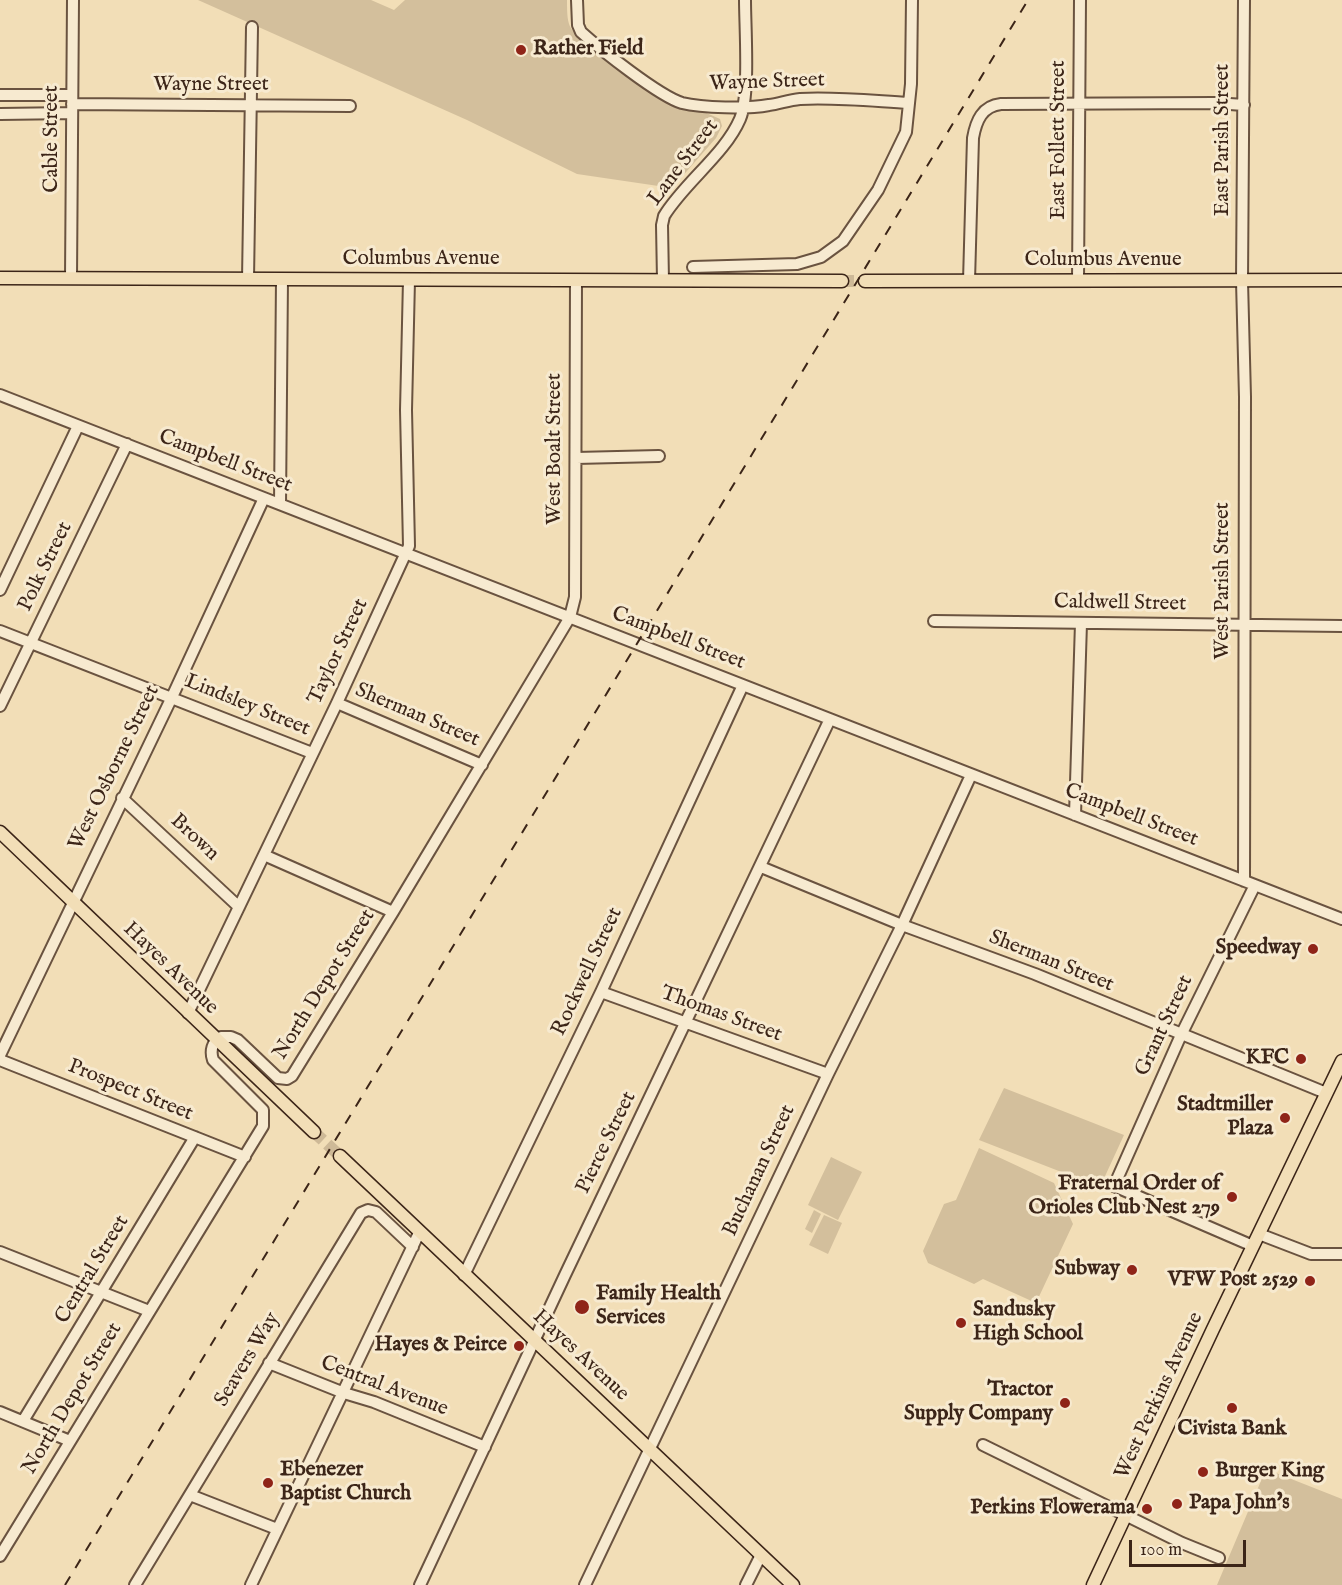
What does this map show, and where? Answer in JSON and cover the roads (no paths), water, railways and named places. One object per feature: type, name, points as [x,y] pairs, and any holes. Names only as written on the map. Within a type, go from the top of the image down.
[{"type":"main road","name":"Columbus Avenue","points":[[0,278],[842,281]]},
{"type":"main road","name":"Columbus Avenue","points":[[865,281],[1342,280]]},
{"type":"main road","name":"Hayes Avenue","points":[[0,832],[314,1132]]},
{"type":"main road","name":"West Perkins Avenue","points":[[1093,1585],[1342,1061]]},
{"type":"main road","name":"Hayes Avenue","points":[[340,1156],[793,1585]]},
{"type":"street","name":"Cable Street","points":[[71,278],[73,0]]},
{"type":"street","name":"Wayne Street","points":[[578,0],[579,29],[649,84],[675,100],[695,105],[744,106],[769,105],[786,100],[815,99],[909,103]]},
{"type":"street","name":"Lane Street","points":[[663,280],[664,216],[733,131],[744,106],[745,0]]},
{"type":"street","points":[[693,267],[790,265],[812,260],[832,251],[843,241],[861,217],[887,172],[904,136],[909,103],[912,0]]},
{"type":"street","name":"East Follett Street","points":[[1078,281],[1080,0]]},
{"type":"street","name":"East Parish Street","points":[[1242,281],[1244,0]]},
{"type":"street","points":[[248,279],[252,27]]},
{"type":"street","name":"Wayne Street","points":[[0,95],[72,104],[350,106]]},
{"type":"street","points":[[969,280],[972,147],[974,133],[983,112],[995,105],[1215,103],[1244,105]]},
{"type":"street","name":"Wayne Street","points":[[0,114],[72,104]]},
{"type":"street","points":[[280,504],[282,279]]},
{"type":"street","name":"Taylor Street","points":[[188,1013],[337,703],[409,546],[406,410],[409,280]]},
{"type":"street","name":"West Boalt Street","points":[[570,617],[575,597],[576,280]]},
{"type":"street","name":"West Parish Street","points":[[1242,281],[1245,397],[1244,881]]},
{"type":"street","name":"Campbell Street","points":[[0,395],[1342,919]]},
{"type":"street","points":[[0,590],[78,426]]},
{"type":"street","name":"Polk Street","points":[[0,706],[127,444]]},
{"type":"street","points":[[576,458],[659,456]]},
{"type":"street","name":"West Osborne Street","points":[[0,1055],[172,698],[264,498]]},
{"type":"street","name":"North Depot Street","points":[[0,1556],[263,1126],[264,1113],[261,1108],[213,1060],[212,1049],[216,1040],[224,1036],[234,1038],[276,1076],[281,1079],[290,1078],[393,912],[570,617]]},
{"type":"street","name":"Caldwell Street","points":[[934,621],[1342,626]]},
{"type":"street","points":[[1075,815],[1081,623]]},
{"type":"street","name":"Lindsley Street","points":[[0,630],[312,753]]},
{"type":"street","name":"Rockwell Street","points":[[464,1275],[601,992],[743,685]]},
{"type":"street","name":"Sherman Street","points":[[337,703],[482,765]]},
{"type":"street","name":"Pierce Street","points":[[420,1585],[830,719]]},
{"type":"street","name":"Buchanan Street","points":[[585,1585],[828,1074],[902,925],[970,774]]},
{"type":"street","name":"Brown","points":[[123,798],[239,907]]},
{"type":"street","points":[[264,855],[393,912]]},
{"type":"street","name":"Sherman Street","points":[[761,867],[902,925],[1035,974],[1326,1093]]},
{"type":"street","name":"Grant Street","points":[[1253,1246],[1114,1186],[1181,1035],[1255,885]]},
{"type":"street","name":"Thomas Street","points":[[601,992],[828,1074]]},
{"type":"street","name":"Prospect Street","points":[[0,1060],[245,1157]]},
{"type":"street","name":"Central Street","points":[[23,1421],[103,1293],[195,1137]]},
{"type":"street","name":"Seavers Way","points":[[135,1585],[361,1213],[368,1210],[376,1212],[412,1247]]},
{"type":"street","points":[[251,1585],[419,1233]]},
{"type":"street","points":[[1259,1234],[1311,1254],[1342,1254]]},
{"type":"street","points":[[0,1252],[149,1311]]},
{"type":"street","name":"Central Avenue","points":[[269,1363],[485,1447]]},
{"type":"street","points":[[0,1412],[70,1441]]},
{"type":"street","points":[[983,1445],[1182,1543],[1220,1558]]},
{"type":"street","points":[[190,1495],[278,1529]]},
{"type":"street","points":[[746,1585],[761,1555]]},
{"type":"tunnel","points":[[842,281],[865,281]]},
{"type":"tunnel","points":[[314,1132],[340,1156]]},
{"type":"railway","points":[[65,1585],[1028,0]]},
{"type":"place","name":"Rather Field","points":[[521,50]]},
{"type":"place","name":"Speedway","points":[[1313,949]]},
{"type":"place","name":"KFC","points":[[1301,1059]]},
{"type":"place","name":"Stadtmiller Plaza","points":[[1285,1118]]},
{"type":"place","name":"Fraternal Order of Orioles Club Nest 279","points":[[1232,1197]]},
{"type":"place","name":"Subway","points":[[1132,1270]]},
{"type":"place","name":"VFW Post 2529","points":[[1310,1281]]},
{"type":"place","name":"Family Health Services","points":[[582,1307]]},
{"type":"place","name":"Sandusky High School","points":[[961,1323]]},
{"type":"place","name":"Hayes & Peirce","points":[[519,1346]]},
{"type":"place","name":"Tractor Supply Company","points":[[1065,1403]]},
{"type":"place","name":"Civista Bank","points":[[1232,1408]]},
{"type":"place","name":"Burger King","points":[[1203,1472]]},
{"type":"place","name":"Ebenezer Baptist Church","points":[[268,1483]]},
{"type":"place","name":"Papa John's","points":[[1177,1504]]},
{"type":"place","name":"Perkins Flowerama","points":[[1147,1509]]}]
